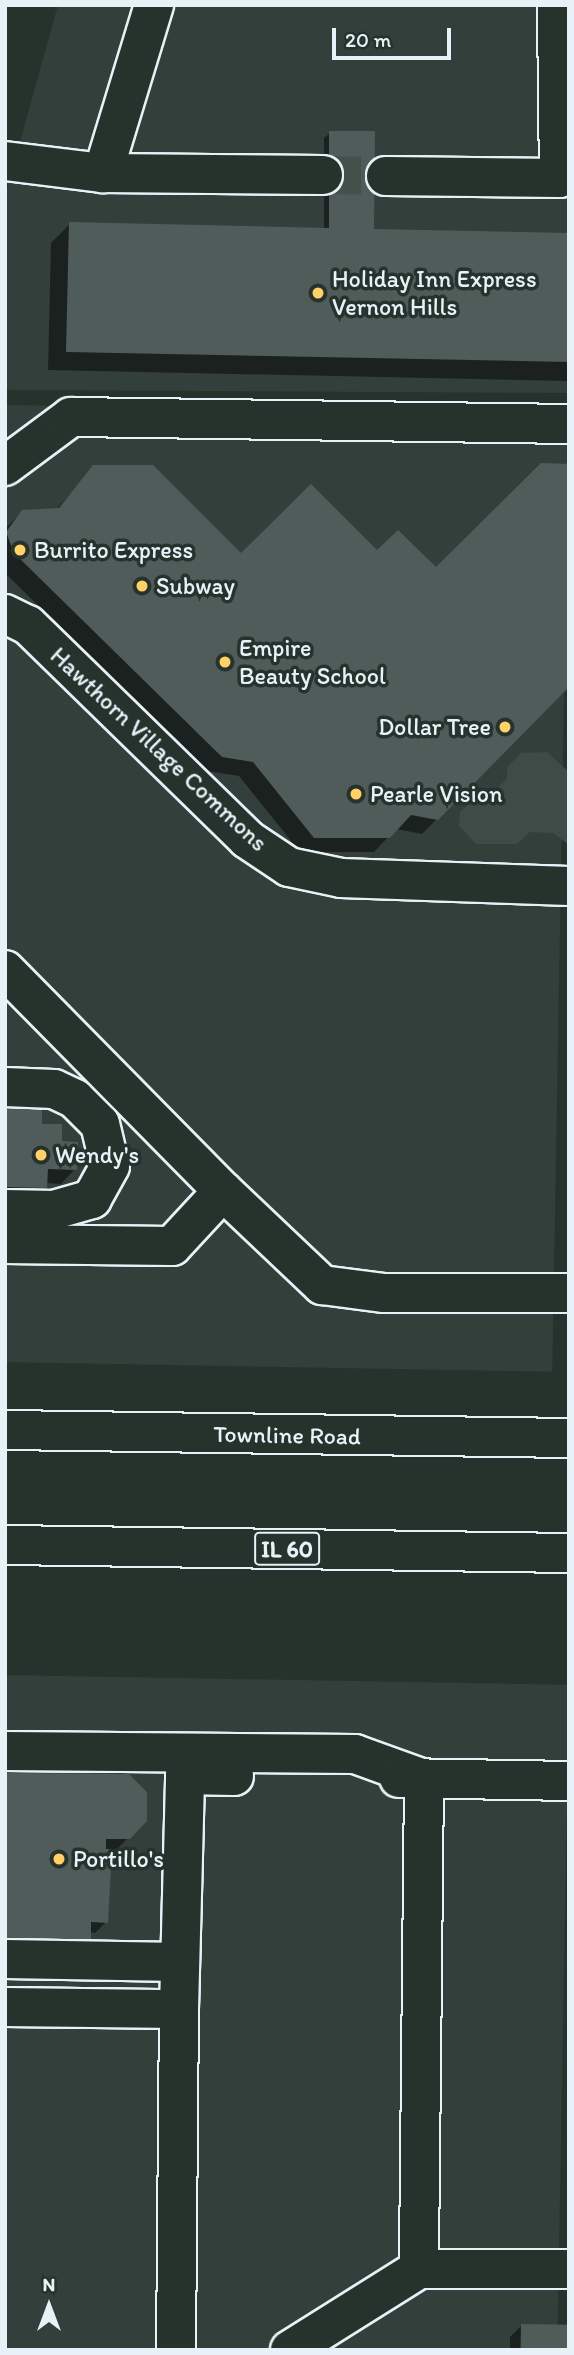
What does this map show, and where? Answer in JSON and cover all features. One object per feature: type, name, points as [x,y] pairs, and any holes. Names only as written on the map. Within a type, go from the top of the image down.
[{"type":"main road","points":[[103,173],[154,5]]},
{"type":"main road","points":[[386,176],[559,178],[557,5]]},
{"type":"main road","points":[[5,161],[103,173],[323,175]]},
{"type":"main road","points":[[5,466],[71,417],[569,424]]},
{"type":"main road","name":"Hawthorn Village Commons","points":[[13,627],[247,839],[289,867],[341,878],[569,886]]},
{"type":"main road","points":[[5,970],[223,1191],[322,1285],[384,1293],[569,1293]]},
{"type":"main road","points":[[5,1087],[54,1089],[75,1098],[100,1124],[110,1166],[92,1199],[54,1210],[5,1209]]},
{"type":"main road","points":[[5,1244],[172,1246],[223,1191]]},
{"type":"main road","name":"Townline Road","points":[[6,1429],[569,1438]]},
{"type":"main road","name":"IL 60","points":[[5,1545],[569,1553]]},
{"type":"main road","points":[[5,1735],[147,1731],[185,1751]]},
{"type":"main road","points":[[5,1751],[355,1754],[424,1779]]},
{"type":"main road","points":[[176,2350],[179,2008],[185,1775],[569,1781]]},
{"type":"main road","points":[[419,2269],[424,1779]]},
{"type":"main road","points":[[5,1959],[180,1962]]},
{"type":"main road","points":[[5,2007],[179,2008]]},
{"type":"main road","points":[[290,2350],[419,2269],[569,2269]]},
{"type":"shaded area","points":[[58,5],[569,5],[569,393],[5,390],[5,196]]},
{"type":"shaded area","points":[[5,405],[569,415],[552,1372],[5,1362]]},
{"type":"shaded area","points":[[547,752],[569,772],[569,845],[553,833],[530,832],[517,844],[476,844],[459,826],[460,812],[474,799],[487,798],[507,779],[507,767],[521,753]]},
{"type":"shaded area","points":[[5,1675],[569,1685],[557,2350],[5,2350]]},
{"type":"building","name":"Holiday Inn Express Vernon Hills","points":[[329,131],[375,131],[374,229],[569,233],[569,362],[66,352],[69,222],[329,228]]},
{"type":"building","points":[[541,463],[569,464],[569,687],[438,820],[411,815],[390,838],[314,838],[253,762],[222,757],[14,553],[6,532],[22,510],[59,508],[93,465],[153,465],[241,553],[311,484],[377,550],[398,530],[436,567]]},
{"type":"building","name":"Wendy's","points":[[5,1104],[42,1104],[42,1124],[62,1124],[62,1141],[78,1142],[77,1170],[48,1169],[47,1188],[5,1187]]},
{"type":"building","name":"Portillo's","points":[[5,1773],[129,1774],[147,1792],[147,1821],[130,1839],[106,1839],[106,1849],[112,1849],[108,1923],[91,1922],[91,1940],[5,1940]]},
{"type":"building","points":[[521,2324],[569,2325],[569,2350],[521,2350]]},
{"type":"tunnel","points":[[323,175],[386,176]]},
{"type":"place","name":"Holiday Inn Express Vernon Hills","points":[[318,293]]},
{"type":"place","name":"Burrito Express","points":[[20,550]]},
{"type":"place","name":"Subway","points":[[142,586]]},
{"type":"place","name":"Empire Beauty School","points":[[225,662]]},
{"type":"place","name":"Dollar Tree","points":[[505,727]]},
{"type":"place","name":"Pearle Vision","points":[[356,794]]},
{"type":"place","name":"Wendy's","points":[[41,1155]]},
{"type":"place","name":"Portillo's","points":[[59,1859]]}]
